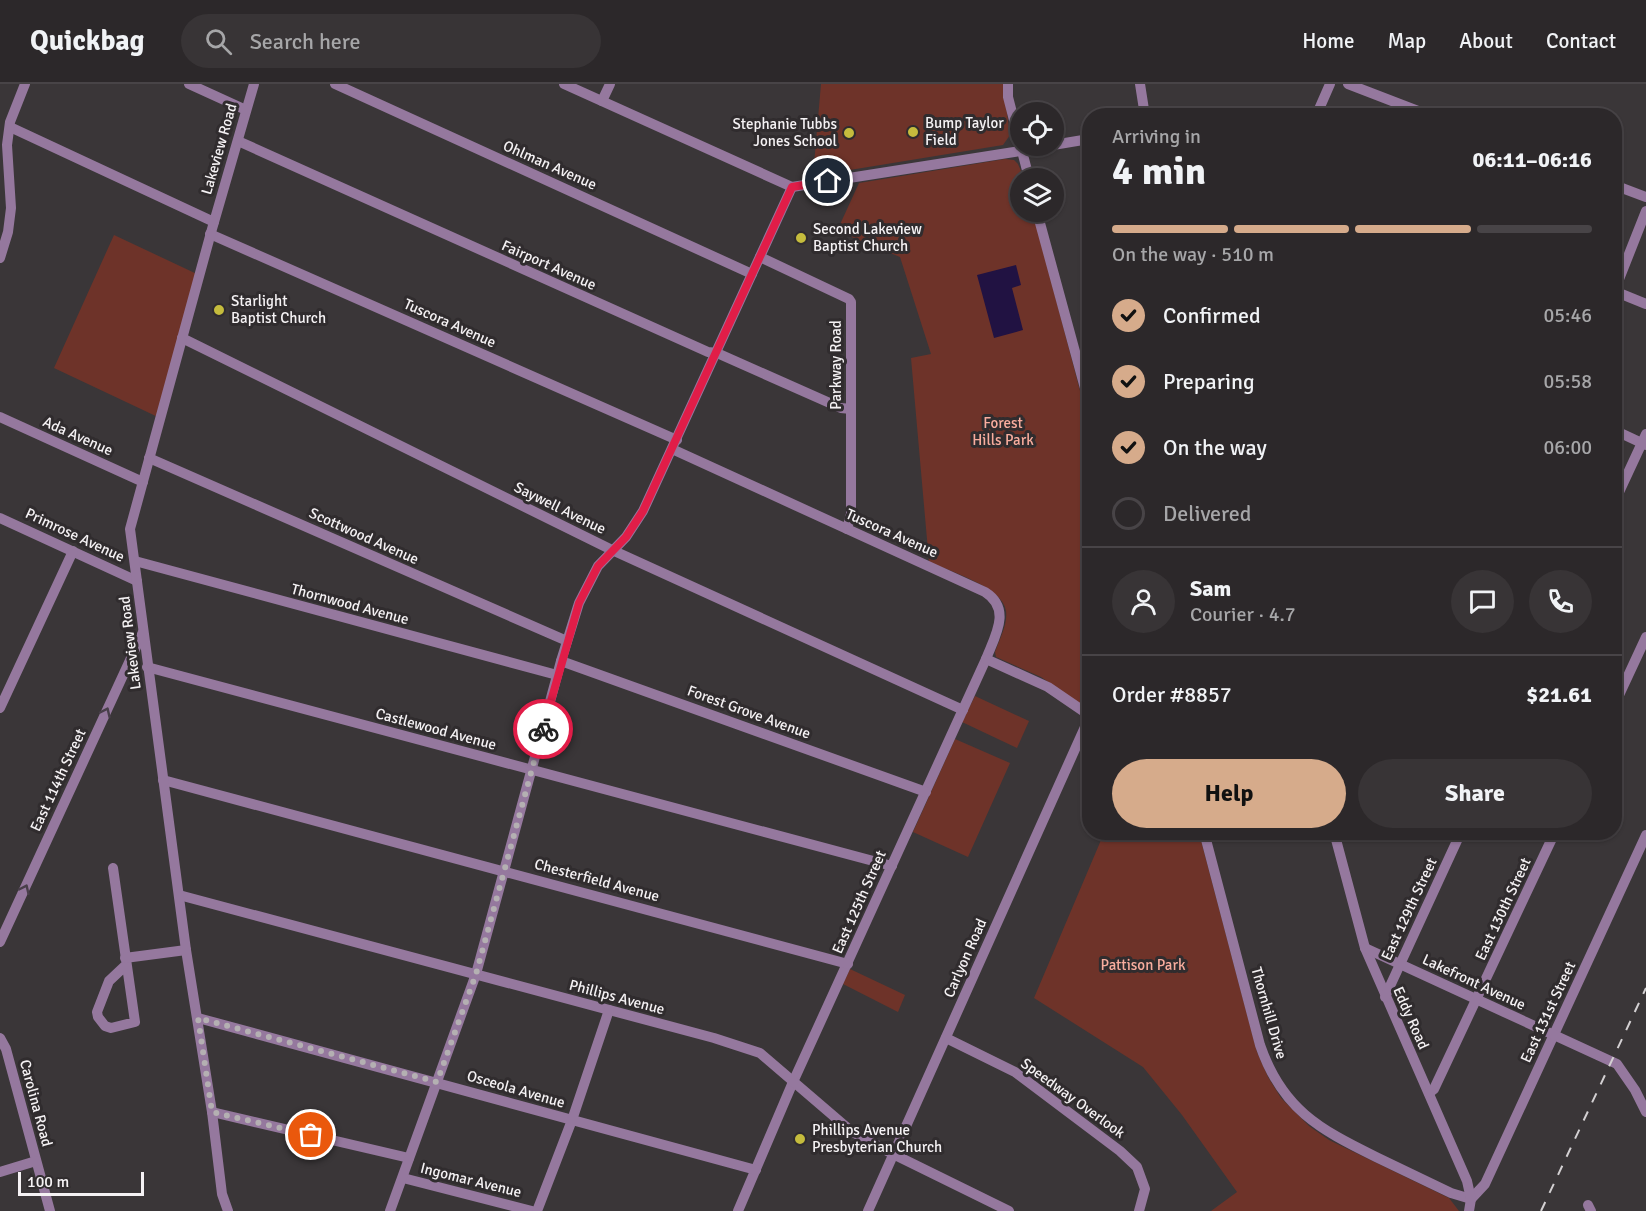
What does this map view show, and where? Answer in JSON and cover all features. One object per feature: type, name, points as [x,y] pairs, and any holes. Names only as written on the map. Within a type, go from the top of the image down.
[{"type":"street","points":[[0,258],[8,232],[11,208],[7,122],[25,84]]},
{"type":"street","points":[[189,84],[246,110]]},
{"type":"street","name":"Lakeview Road","points":[[228,1211],[222,1194],[198,1018],[185,947],[130,529],[210,234],[254,84]]},
{"type":"street","name":"Ohlman Avenue","points":[[335,84],[752,274]]},
{"type":"street","points":[[564,84],[792,187],[1010,153]]},
{"type":"street","points":[[602,101],[610,84]]},
{"type":"street","points":[[1008,84],[1010,105]]},
{"type":"street","points":[[1140,84],[1143,108]]},
{"type":"street","points":[[1320,108],[1330,84]]},
{"type":"street","points":[[1348,84],[1410,108]]},
{"type":"street","points":[[7,122],[214,222]]},
{"type":"street","points":[[1064,143],[1082,140]]},
{"type":"street","name":"Fairport Avenue","points":[[238,141],[708,352],[717,353],[840,408],[851,409]]},
{"type":"street","points":[[390,1211],[476,974],[506,871],[557,675],[579,603],[588,582],[612,550],[626,537],[643,511],[792,187]]},
{"type":"street","points":[[1622,188],[1646,197]]},
{"type":"street","points":[[1622,272],[1646,211]]},
{"type":"street","points":[[1041,222],[1082,377]]},
{"type":"street","name":"Tuscora Avenue","points":[[210,234],[674,444],[847,530],[985,592],[998,604]]},
{"type":"street","name":"Parkway Road","points":[[760,257],[849,299],[851,514],[847,530]]},
{"type":"street","points":[[1622,295],[1646,304]]},
{"type":"street","name":"Saywell Avenue","points":[[182,338],[612,550],[963,710]]},
{"type":"street","name":"Ada Avenue","points":[[0,417],[143,482]]},
{"type":"street","points":[[1622,433],[1645,441],[1622,487]]},
{"type":"street","name":"Scottwood Avenue","points":[[149,458],[567,640]]},
{"type":"street","name":"Primrose Avenue","points":[[0,518],[137,581]]},
{"type":"street","points":[[0,708],[73,551]]},
{"type":"street","name":"Thornwood Avenue","points":[[135,561],[557,675]]},
{"type":"street","name":"East 125th Street","points":[[738,1211],[793,1082],[986,658],[999,626],[998,604]]},
{"type":"street","name":"East 114th Street","points":[[0,942],[144,630]]},
{"type":"street","points":[[1622,689],[1646,637]]},
{"type":"street","points":[[986,658],[1048,687],[1082,711]]},
{"type":"street","name":"Forest Grove Avenue","points":[[561,661],[926,792]]},
{"type":"street","name":"Castlewood Avenue","points":[[147,667],[892,866]]},
{"type":"street","name":"Carlyon Road","points":[[868,1211],[1082,732]]},
{"type":"street","name":"Chesterfield Avenue","points":[[164,780],[848,964]]},
{"type":"street","name":"East 131st Street","points":[[1471,1199],[1485,1184],[1646,835]]},
{"type":"street","name":"Thornhill Drive","points":[[1206,840],[1260,1045],[1280,1086],[1303,1114],[1336,1137],[1451,1193],[1471,1199]]},
{"type":"street","name":"Eddy Road","points":[[1336,840],[1365,948],[1467,1181],[1471,1199],[1469,1211]]},
{"type":"street","name":"East 129th Street","points":[[1385,998],[1457,840]]},
{"type":"street","name":"East 130th Street","points":[[1429,1094],[1434,1089],[1477,1000],[1551,840]]},
{"type":"street","points":[[113,868],[125,958],[135,1022],[111,1028],[105,1026],[98,1017],[98,1007],[108,981],[125,958],[185,947]]},
{"type":"street","name":"Phillips Avenue","points":[[178,895],[609,1010],[760,1053],[851,1131],[986,1206],[1009,1211]]},
{"type":"street","name":"Lakefront Avenue","points":[[1365,948],[1617,1064],[1635,1090],[1646,1112]]},
{"type":"street","points":[[537,1211],[572,1120],[609,1010]]},
{"type":"street","name":"Osceola Avenue","points":[[198,1018],[756,1170]]},
{"type":"street","name":"Carolina Road","points":[[0,1038],[6,1049],[50,1211]]},
{"type":"street","name":"Speedway Overlook","points":[[946,1038],[1015,1072],[1120,1151],[1137,1167],[1145,1189],[1139,1211]]},
{"type":"street","points":[[1635,1090],[1646,1084]]},
{"type":"street","name":"Ingomar Avenue","points":[[212,1112],[409,1158]]},
{"type":"street","points":[[0,1172],[36,1161]]},
{"type":"street","name":"Ingomar Avenue","points":[[403,1178],[532,1211]]},
{"type":"green space","name":"Bump Taylor Field","points":[[821,84],[1003,84],[1010,135],[1003,145],[813,176]]},
{"type":"green space","name":"Forest Hills Park","points":[[1005,159],[1014,160],[1018,164],[1020,168],[1010,168],[1010,222],[1036,222],[1082,398],[1082,705],[1041,677],[996,657],[995,652],[1006,621],[1003,602],[986,587],[929,562],[911,358],[931,354],[900,257],[837,231],[859,183]]},
{"type":"green space","points":[[114,235],[199,275],[160,418],[54,368]]},
{"type":"green space","points":[[975,696],[1029,721],[1017,748],[962,722]]},
{"type":"green space","points":[[955,739],[1010,763],[968,857],[913,832]]},
{"type":"green space","name":"Pattison Park","points":[[1101,840],[1201,840],[1257,1052],[1268,1077],[1281,1098],[1309,1126],[1329,1140],[1449,1198],[1459,1211],[1211,1211],[1237,1192],[1182,1115],[1143,1067],[1034,998]]},
{"type":"green space","points":[[850,969],[905,995],[898,1012],[843,984]]},
{"type":"shaded area","points":[[1016,265],[1021,285],[1012,288],[1023,330],[994,338],[977,275]]},
{"type":"railway","points":[[1541,1211],[1646,988]]},
{"type":"way so far","points":[[311,1135],[212,1112],[198,1018],[437,1082],[476,974],[543,729]]},
{"type":"place","name":"Bump Taylor Field","points":[[913,132]]},
{"type":"place","name":"Stephanie Tubbs Jones School","points":[[849,133]]},
{"type":"place","name":"Second Lakeview Baptist Church","points":[[801,238]]},
{"type":"place","name":"Starlight Baptist Church","points":[[219,310]]},
{"type":"place","name":"Phillips Avenue Presbyterian Church","points":[[800,1139]]},
{"type":"route","points":[[543,729],[573,621],[588,582],[598,566],[626,537],[643,511],[792,187],[828,181]]}]
